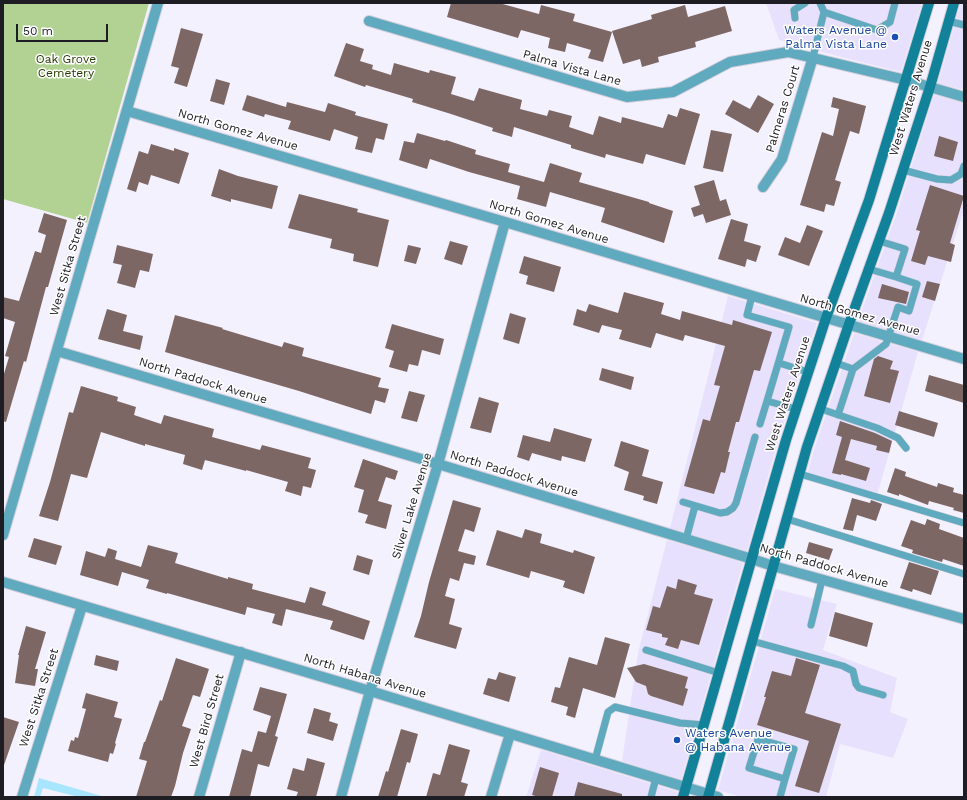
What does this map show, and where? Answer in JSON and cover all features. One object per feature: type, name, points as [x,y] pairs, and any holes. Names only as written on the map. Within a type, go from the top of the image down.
[{"type":"main road","name":"West Waters Avenue","points":[[685,792],[786,440],[826,318],[869,200],[929,3]]},
{"type":"main road","name":"West Waters Avenue","points":[[712,796],[752,641],[800,474],[820,409],[903,170],[930,87],[954,3]]},
{"type":"street","name":"West Sitka Street","points":[[3,535],[158,3]]},
{"type":"street","name":"Palma Vista Lane","points":[[369,21],[628,97],[673,92],[730,62],[788,52],[906,80],[964,97]]},
{"type":"street","name":"Palmeras Court","points":[[763,187],[782,159],[813,57]]},
{"type":"street","name":"North Gomez Avenue","points":[[126,111],[849,324],[964,360]]},
{"type":"street","name":"Silver Lake Avenue","points":[[341,797],[370,691],[438,464],[504,222]]},
{"type":"street","name":"North Paddock Avenue","points":[[57,351],[438,464],[773,566],[964,619]]},
{"type":"street","name":"North Habana Avenue","points":[[3,582],[241,652],[656,778],[685,792],[712,796]]},
{"type":"street","name":"West Sitka Street","points":[[22,797],[82,606]]},
{"type":"street","name":"West Bird Street","points":[[199,797],[241,652]]},
{"type":"street","points":[[491,797],[510,734]]},
{"type":"lane","points":[[795,18],[794,10],[805,3]]},
{"type":"lane","points":[[813,57],[824,12],[820,3]]},
{"type":"lane","points":[[824,12],[877,30],[890,22],[895,3]]},
{"type":"lane","points":[[948,21],[964,25]]},
{"type":"lane","points":[[903,170],[937,179],[951,180],[961,174],[964,166]]},
{"type":"lane","points":[[879,241],[905,249],[896,277]]},
{"type":"lane","points":[[838,414],[853,369],[886,344],[898,307],[909,311],[917,284],[869,268]]},
{"type":"lane","points":[[752,296],[747,314],[789,327],[760,424]]},
{"type":"lane","points":[[779,363],[808,372]]},
{"type":"lane","points":[[836,363],[853,369]]},
{"type":"lane","points":[[767,401],[796,409]]},
{"type":"lane","points":[[820,409],[877,428],[898,438],[906,448]]},
{"type":"lane","points":[[683,502],[720,513],[727,512],[733,508],[736,503],[755,437]]},
{"type":"lane","points":[[800,474],[964,523]]},
{"type":"lane","points":[[686,539],[696,506]]},
{"type":"lane","points":[[787,519],[964,574]]},
{"type":"lane","points":[[811,626],[822,580]]},
{"type":"lane","points":[[752,641],[843,666],[853,671],[856,684],[859,688],[883,695]]},
{"type":"lane","points":[[646,650],[719,673]]},
{"type":"lane","points":[[595,760],[608,712],[614,707],[680,723],[704,725]]},
{"type":"lane","points":[[780,797],[794,749],[758,739],[749,768],[785,779]]},
{"type":"lane","points":[[651,797],[656,778]]},
{"type":"shaded area","points":[[766,3],[922,3],[901,72],[779,40]]},
{"type":"shaded area","points":[[961,3],[964,3],[964,90],[938,83]]},
{"type":"shaded area","points":[[934,95],[964,103],[964,209],[922,340],[858,321],[896,215]]},
{"type":"shaded area","points":[[728,296],[817,323],[779,438],[747,551],[670,528]]},
{"type":"shaded area","points":[[854,333],[918,352],[876,499],[806,479],[814,449]]},
{"type":"shaded area","points":[[667,540],[743,563],[681,780],[622,761],[638,653]]},
{"type":"shaded area","points":[[775,589],[837,604],[823,650],[897,678],[890,712],[908,719],[893,758],[840,744],[826,797],[741,797],[718,790]]},
{"type":"shaded area","points":[[541,750],[678,792],[676,797],[526,797]]},
{"type":"green space","name":"Oak Grove Cemetery","points":[[3,3],[149,3],[87,223],[3,199]]},
{"type":"water","points":[[39,778],[105,797],[79,797],[43,788],[40,797],[34,797]]},
{"type":"building","points":[[451,3],[499,3],[539,14],[541,5],[575,14],[573,21],[612,32],[603,62],[588,58],[591,50],[567,43],[565,52],[548,48],[550,38],[521,30],[518,38],[447,17]]},
{"type":"building","points":[[685,5],[688,17],[725,6],[732,31],[695,42],[696,47],[658,57],[659,62],[642,67],[640,59],[623,64],[612,31],[652,19],[651,15]]},
{"type":"building","points":[[181,28],[203,34],[187,87],[174,83],[179,68],[171,66]]},
{"type":"building","points":[[346,43],[364,49],[360,61],[373,65],[372,69],[391,75],[394,63],[429,73],[430,70],[456,77],[451,94],[474,101],[479,88],[522,100],[520,109],[547,116],[549,110],[572,116],[569,127],[593,135],[599,116],[621,123],[622,117],[663,128],[668,114],[677,117],[680,108],[700,114],[685,165],[646,154],[643,164],[606,154],[605,158],[571,148],[571,145],[514,127],[512,137],[492,131],[493,128],[412,102],[413,99],[366,85],[365,87],[334,76]]},
{"type":"building","points":[[216,79],[230,83],[224,105],[210,101]]},
{"type":"building","points":[[247,95],[286,107],[287,102],[325,112],[328,103],[356,112],[355,115],[388,124],[384,140],[376,138],[372,153],[355,149],[358,137],[334,129],[330,141],[288,129],[291,121],[265,114],[264,117],[242,110]]},
{"type":"building","points":[[758,95],[774,104],[758,133],[725,114],[733,100],[750,109]]},
{"type":"building","points":[[833,97],[866,106],[859,134],[850,131],[835,180],[841,182],[834,206],[826,204],[824,212],[800,205],[822,132],[833,136],[839,109],[831,107]]},
{"type":"building","points":[[711,130],[732,134],[723,172],[703,168]]},
{"type":"building","points":[[417,133],[445,141],[446,140],[476,150],[475,154],[510,164],[508,172],[544,182],[550,163],[582,173],[579,182],[649,202],[673,211],[664,243],[601,222],[605,208],[550,192],[546,207],[517,199],[520,186],[469,172],[430,159],[427,169],[399,160],[404,141],[414,143]]},
{"type":"building","points":[[939,136],[958,142],[953,161],[934,156]]},
{"type":"building","points":[[151,144],[174,151],[174,148],[189,153],[179,184],[151,175],[148,185],[139,182],[136,192],[127,189],[139,151],[148,154]]},
{"type":"building","points":[[219,169],[238,176],[278,186],[272,209],[231,199],[231,202],[211,196]]},
{"type":"building","points":[[714,180],[720,201],[726,199],[731,215],[706,223],[703,214],[694,217],[691,208],[700,205],[694,186]]},
{"type":"building","points":[[930,185],[964,196],[950,243],[955,245],[951,262],[928,256],[925,265],[911,261],[920,231],[916,230]]},
{"type":"building","points":[[299,194],[358,209],[357,212],[389,220],[378,267],[353,261],[354,254],[330,248],[332,239],[288,228]]},
{"type":"building","points":[[44,213],[67,220],[48,287],[46,287],[26,362],[24,361],[6,422],[3,421],[3,377],[9,357],[5,356],[15,322],[3,318],[3,297],[19,301],[35,251],[41,253],[46,235],[38,232]]},
{"type":"building","points":[[731,219],[748,224],[744,241],[761,246],[756,262],[747,259],[745,267],[718,259]]},
{"type":"building","points":[[807,225],[823,231],[809,266],[778,255],[785,237],[800,243]]},
{"type":"building","points":[[450,241],[468,246],[462,265],[444,259]]},
{"type":"building","points":[[117,245],[153,254],[149,272],[140,270],[135,288],[117,283],[122,265],[113,263]]},
{"type":"building","points":[[408,245],[421,248],[416,264],[404,261]]},
{"type":"building","points":[[524,256],[561,267],[554,292],[526,284],[528,276],[519,273]]},
{"type":"building","points":[[927,281],[940,284],[935,301],[922,297]]},
{"type":"building","points":[[882,284],[909,292],[906,304],[878,298]]},
{"type":"building","points":[[624,292],[664,303],[661,314],[680,320],[682,311],[732,325],[733,320],[772,332],[760,371],[754,370],[739,422],[736,422],[728,452],[730,452],[725,473],[721,472],[714,494],[684,486],[703,419],[710,421],[720,386],[714,385],[725,346],[685,335],[683,341],[656,333],[651,348],[619,339],[622,330],[602,325],[599,333],[573,325],[577,309],[586,312],[589,304],[618,313]]},
{"type":"building","points":[[107,309],[127,315],[123,331],[143,336],[140,350],[98,339]]},
{"type":"building","points":[[510,313],[526,318],[519,344],[503,339]]},
{"type":"building","points":[[175,315],[223,328],[222,329],[282,347],[284,342],[304,348],[302,356],[381,378],[378,387],[389,389],[385,403],[375,400],[371,414],[299,391],[165,352]]},
{"type":"building","points":[[392,324],[444,339],[440,355],[422,350],[418,366],[409,364],[407,372],[389,367],[394,351],[385,348]]},
{"type":"building","points":[[878,356],[893,361],[890,369],[899,371],[890,403],[864,396],[874,359]]},
{"type":"building","points":[[602,368],[634,377],[631,390],[599,380]]},
{"type":"building","points":[[929,375],[964,385],[964,403],[925,391]]},
{"type":"building","points":[[81,386],[118,397],[117,401],[136,407],[134,415],[161,424],[164,415],[214,429],[212,437],[260,450],[262,445],[311,458],[308,468],[316,470],[311,488],[303,486],[301,496],[285,491],[288,482],[205,460],[202,470],[183,464],[185,455],[145,444],[145,446],[101,432],[87,478],[71,474],[58,521],[39,516],[69,412],[73,413]]},
{"type":"building","points":[[409,391],[425,395],[417,422],[401,418]]},
{"type":"building","points":[[479,397],[499,403],[491,433],[470,428]]},
{"type":"building","points":[[899,411],[938,423],[934,437],[895,425]]},
{"type":"building","points":[[840,421],[875,433],[892,441],[889,453],[876,450],[877,446],[851,439],[845,460],[870,468],[866,481],[832,473],[842,437],[836,435]]},
{"type":"building","points":[[554,428],[592,439],[585,462],[562,456],[561,461],[532,453],[529,461],[517,457],[523,435],[550,442]]},
{"type":"building","points":[[621,441],[649,450],[642,476],[663,482],[657,504],[643,500],[644,496],[624,490],[629,472],[614,466]]},
{"type":"building","points":[[363,459],[398,471],[395,480],[386,477],[378,501],[392,505],[386,529],[365,523],[368,515],[358,512],[364,490],[354,487]]},
{"type":"building","points":[[895,468],[906,472],[905,476],[937,487],[938,483],[954,488],[953,492],[964,495],[964,513],[953,510],[954,508],[929,501],[928,505],[899,494],[899,496],[887,492]]},
{"type":"building","points":[[852,498],[870,503],[871,500],[882,504],[876,521],[857,515],[853,531],[843,529]]},
{"type":"building","points":[[453,500],[481,508],[474,532],[465,529],[458,551],[476,556],[474,565],[464,563],[459,581],[450,578],[445,596],[455,599],[449,624],[462,628],[456,649],[414,637]]},
{"type":"building","points":[[927,519],[940,524],[939,529],[964,538],[964,566],[943,559],[942,562],[912,553],[913,550],[901,546],[911,520],[925,525]]},
{"type":"building","points":[[525,529],[542,534],[540,543],[573,553],[574,550],[595,557],[584,594],[563,587],[565,581],[531,571],[529,578],[486,565],[497,530],[522,538]]},
{"type":"building","points":[[34,538],[62,546],[56,565],[28,557]]},
{"type":"building","points":[[809,542],[833,549],[829,560],[806,553]]},
{"type":"building","points":[[148,545],[178,553],[175,563],[228,579],[228,577],[253,584],[252,589],[305,603],[310,587],[326,592],[322,605],[370,621],[364,640],[330,629],[333,621],[286,609],[282,626],[272,623],[275,614],[247,607],[245,615],[167,594],[146,588],[149,580],[122,572],[118,586],[80,575],[86,551],[105,557],[108,548],[117,551],[115,559],[141,567]]},
{"type":"building","points":[[357,555],[373,560],[369,575],[353,570]]},
{"type":"building","points":[[909,562],[939,571],[931,595],[913,589],[912,592],[900,588]]},
{"type":"building","points":[[678,579],[697,585],[694,594],[713,599],[699,645],[681,640],[678,649],[665,645],[668,638],[662,637],[662,634],[646,630],[653,606],[660,608],[667,586],[676,589]]},
{"type":"building","points":[[835,612],[873,623],[867,647],[829,636]]},
{"type":"building","points":[[26,626],[46,632],[35,669],[38,669],[35,686],[15,683],[18,655]]},
{"type":"building","points":[[605,637],[630,644],[615,698],[583,688],[575,718],[566,715],[568,707],[551,702],[555,687],[560,688],[569,657],[597,665]]},
{"type":"building","points":[[96,655],[119,661],[117,671],[94,665]]},
{"type":"building","points":[[176,658],[209,669],[200,697],[193,695],[182,726],[191,729],[171,797],[136,797],[147,761],[139,759],[160,700],[162,701]]},
{"type":"building","points":[[796,658],[820,665],[805,713],[841,724],[819,793],[795,786],[809,741],[757,725],[772,671],[791,676]]},
{"type":"building","points":[[644,664],[688,677],[685,688],[688,689],[683,706],[651,696],[648,694],[646,686],[636,682],[627,668]]},
{"type":"building","points":[[499,672],[516,677],[509,702],[483,694],[488,678],[496,680]]},
{"type":"building","points":[[260,687],[287,694],[275,736],[278,737],[269,767],[258,764],[250,797],[229,797],[242,749],[252,752],[258,731],[266,733],[271,716],[253,710]]},
{"type":"building","points":[[86,693],[118,702],[114,717],[122,719],[113,754],[110,753],[108,762],[68,751],[71,740],[74,741],[75,737],[78,738],[86,709],[82,708]]},
{"type":"building","points":[[314,708],[331,713],[329,721],[338,724],[333,741],[307,733]]},
{"type":"building","points":[[3,717],[19,722],[4,765],[3,765]]},
{"type":"building","points":[[401,729],[418,734],[410,763],[407,762],[397,797],[378,797],[386,771],[388,772]]},
{"type":"building","points":[[449,744],[470,750],[461,782],[468,784],[464,797],[426,797],[433,773],[440,775]]},
{"type":"building","points":[[307,758],[325,763],[316,797],[296,797],[298,792],[287,789],[293,768],[304,771]]},
{"type":"building","points":[[540,767],[559,773],[552,797],[539,797],[532,795]]},
{"type":"building","points":[[578,782],[622,794],[622,797],[574,797]]},
{"type":"place","name":"Waters Avenue @ Palma Vista Lane","points":[[895,37]]},
{"type":"place","name":"Waters Avenue @ Habana Avenue","points":[[677,740]]}]
